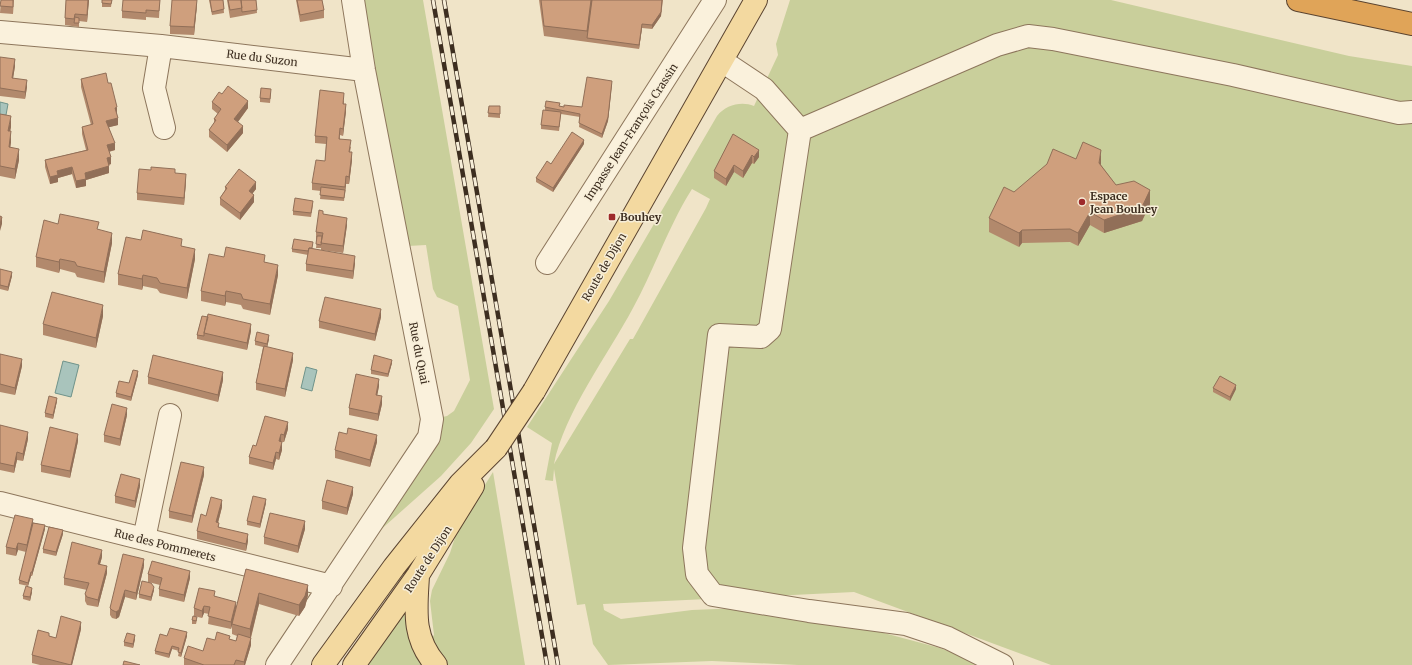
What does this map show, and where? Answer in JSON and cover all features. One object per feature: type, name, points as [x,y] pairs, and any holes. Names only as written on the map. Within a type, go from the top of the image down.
[{"type":"highway","points":[[1298,0],[1412,24]]},
{"type":"main road","name":"Route de Dijon","points":[[354,665],[418,576],[496,448],[534,391],[756,0]]},
{"type":"main road","name":"Route de Dijon","points":[[323,665],[394,567],[460,484],[496,448]]},
{"type":"main road","points":[[418,576],[416,627],[427,654],[436,665]]},
{"type":"main road","name":"Route de Dijon","points":[[334,665],[338,644]]},
{"type":"street","name":"Rue du Quai","points":[[276,665],[331,586],[429,437],[432,420],[364,70],[353,0]]},
{"type":"street","name":"Impasse Jean-François Crassin","points":[[547,263],[715,0]]},
{"type":"street","name":"Rue du Suzon","points":[[0,32],[161,46],[364,70]]},
{"type":"street","points":[[800,130],[997,44],[1028,36],[1123,52],[1399,113],[1412,112]]},
{"type":"street","points":[[161,46],[154,88],[164,128]]},
{"type":"street","points":[[722,61],[764,89],[800,130],[770,329],[761,337],[719,335],[694,548],[697,574],[713,595],[809,611],[906,624],[948,638],[1002,665]]},
{"type":"street","points":[[144,540],[170,415]]},
{"type":"street","name":"Rue des Pommerets","points":[[0,504],[331,586]]},
{"type":"green space","points":[[360,0],[423,0],[494,409],[471,443],[441,476],[377,533],[438,418],[447,416],[454,411],[470,380],[458,306],[437,297],[433,289],[426,245],[408,246]]},
{"type":"green space","points":[[790,0],[1111,0],[1349,56],[1412,66],[1412,665],[1051,665],[854,592],[603,604],[604,610],[621,619],[692,610],[741,608],[828,618],[940,648],[984,665],[798,665],[712,661],[608,665],[593,644],[585,604],[577,605],[554,469],[553,481],[545,480],[552,443],[527,427],[609,301],[717,116],[725,109],[734,105],[744,104],[754,106],[778,55],[776,44]],"holes":[[[692,189],[710,199],[633,339],[630,339],[554,464],[559,445],[577,405],[633,308],[669,232]]]},
{"type":"green space","points":[[493,472],[525,665],[448,665],[430,640],[434,635],[430,601],[432,590],[450,553],[458,528]]},
{"type":"green space","points":[[405,606],[427,665],[361,665]]},
{"type":"water","points":[[0,102],[8,104],[6,115],[0,115]]},
{"type":"water","points":[[63,361],[79,365],[71,397],[55,393]]},
{"type":"water","points":[[306,367],[317,370],[312,391],[301,388]]},
{"type":"building","points":[[1,0],[13,0],[13,7],[0,6]]},
{"type":"building","points":[[66,0],[88,0],[87,15],[75,14],[74,19],[65,18]]},
{"type":"building","points":[[102,0],[112,0],[111,4],[102,3]]},
{"type":"building","points":[[123,0],[160,0],[159,11],[146,10],[146,13],[122,11]]},
{"type":"building","points":[[172,0],[197,0],[194,27],[170,26]]},
{"type":"building","points":[[210,0],[223,0],[224,9],[212,12]]},
{"type":"building","points":[[228,0],[241,0],[242,8],[230,10]]},
{"type":"building","points":[[241,0],[256,0],[257,10],[242,12]]},
{"type":"building","points":[[297,0],[322,0],[324,10],[300,15]]},
{"type":"building","points":[[541,0],[591,0],[587,31],[544,26]]},
{"type":"building","points":[[592,0],[662,0],[661,12],[652,25],[642,24],[639,45],[587,38]]},
{"type":"building","points":[[75,17],[79,18],[79,23],[74,23]]},
{"type":"building","points":[[0,57],[15,59],[12,78],[27,80],[25,92],[0,88]]},
{"type":"building","points":[[106,73],[108,83],[111,83],[118,118],[106,121],[115,143],[107,145],[111,157],[107,158],[109,166],[85,173],[86,179],[76,181],[72,167],[57,171],[58,175],[50,177],[45,160],[88,150],[82,127],[93,124],[81,79]]},
{"type":"building","points":[[587,77],[612,81],[608,117],[602,134],[579,123],[580,114],[545,107],[546,101],[560,103],[559,106],[564,107],[564,105],[582,107]]},
{"type":"building","points":[[228,86],[248,101],[234,119],[243,126],[227,145],[209,130],[221,109],[212,102],[219,92],[222,94]]},
{"type":"building","points":[[261,88],[271,89],[270,99],[260,98]]},
{"type":"building","points":[[320,90],[344,93],[343,104],[346,104],[343,129],[340,128],[339,139],[351,140],[349,152],[352,152],[349,177],[346,176],[345,187],[312,183],[316,160],[325,161],[327,137],[315,136]]},
{"type":"building","points":[[489,106],[500,106],[500,114],[488,113]]},
{"type":"building","points":[[543,110],[561,112],[559,127],[541,125]]},
{"type":"building","points":[[0,114],[11,116],[8,131],[11,131],[9,147],[19,149],[15,169],[0,166]]},
{"type":"building","points":[[572,132],[584,140],[553,188],[536,178],[547,161],[551,164]]},
{"type":"building","points":[[733,134],[759,150],[754,157],[752,155],[743,171],[734,165],[726,179],[714,171]]},
{"type":"building","name":"Espace Jean Bouhey","points":[[1083,142],[1101,150],[1099,163],[1116,185],[1134,181],[1150,190],[1142,207],[1104,220],[1090,212],[1078,233],[1070,229],[1022,230],[1019,233],[989,218],[1004,187],[1014,192],[1047,164],[1053,149],[1076,159]]},
{"type":"building","points":[[151,167],[175,169],[175,173],[186,174],[184,198],[137,193],[139,169],[151,170]]},
{"type":"building","points":[[239,169],[256,182],[249,191],[254,195],[240,213],[220,198],[227,188],[225,187]]},
{"type":"building","points":[[321,187],[345,190],[344,198],[320,195]]},
{"type":"building","points":[[295,198],[313,201],[311,213],[293,211]]},
{"type":"building","points":[[319,210],[323,211],[323,214],[347,218],[343,246],[321,243],[323,233],[316,232]]},
{"type":"building","points":[[60,214],[99,222],[97,229],[112,233],[104,272],[77,266],[75,262],[60,259],[59,262],[36,257],[44,220],[58,224]]},
{"type":"building","points":[[143,230],[182,239],[181,246],[195,249],[187,288],[160,283],[157,278],[143,275],[142,279],[118,274],[126,237],[141,240]]},
{"type":"building","points":[[317,236],[322,236],[321,245],[316,244]]},
{"type":"building","points":[[294,239],[313,242],[312,248],[309,248],[308,251],[292,249]]},
{"type":"building","points":[[226,247],[265,255],[264,262],[278,265],[270,304],[243,299],[241,294],[226,291],[225,296],[201,291],[209,254],[224,257]]},
{"type":"building","points":[[309,248],[355,256],[353,271],[306,264]]},
{"type":"building","points":[[0,269],[12,272],[8,287],[0,285]]},
{"type":"building","points":[[52,292],[103,305],[96,338],[43,324]]},
{"type":"building","points":[[325,297],[381,309],[375,334],[319,321]]},
{"type":"building","points":[[208,314],[251,324],[247,343],[204,333]]},
{"type":"building","points":[[202,316],[208,317],[204,336],[197,335]]},
{"type":"building","points":[[257,332],[269,335],[267,344],[255,341]]},
{"type":"building","points":[[264,346],[293,353],[285,389],[256,383]]},
{"type":"building","points":[[0,354],[22,359],[15,388],[0,384]]},
{"type":"building","points":[[153,355],[223,372],[218,395],[148,377]]},
{"type":"building","points":[[374,355],[392,360],[388,374],[371,370]]},
{"type":"building","points":[[133,370],[138,371],[131,397],[116,393],[119,381],[129,383]]},
{"type":"building","points":[[356,374],[379,379],[376,395],[382,396],[378,414],[349,408]]},
{"type":"building","points":[[1220,376],[1236,385],[1230,397],[1213,388]]},
{"type":"building","points":[[49,396],[57,398],[53,415],[45,413]]},
{"type":"building","points":[[112,404],[127,408],[120,439],[104,435]]},
{"type":"building","points":[[265,416],[288,422],[284,435],[281,434],[279,441],[282,442],[279,453],[276,452],[273,463],[249,457],[253,445],[256,446]]},
{"type":"building","points":[[0,425],[28,432],[23,454],[17,452],[14,466],[0,463]]},
{"type":"building","points":[[50,427],[78,434],[70,471],[41,465]]},
{"type":"building","points":[[348,428],[377,435],[370,460],[335,450],[339,432],[347,434]]},
{"type":"building","points":[[181,462],[204,467],[192,516],[169,511]]},
{"type":"building","points":[[121,474],[140,479],[135,501],[115,496]]},
{"type":"building","points":[[327,480],[353,487],[347,508],[322,501]]},
{"type":"building","points":[[253,496],[266,499],[260,524],[247,521]]},
{"type":"building","points":[[211,497],[222,500],[216,522],[219,523],[218,527],[248,534],[246,544],[197,531],[201,514],[206,516]]},
{"type":"building","points":[[270,513],[305,521],[298,546],[264,537]]},
{"type":"building","points":[[15,515],[33,519],[27,545],[18,543],[16,549],[6,547]]},
{"type":"building","points":[[33,523],[45,525],[28,583],[19,580]]},
{"type":"building","points":[[49,527],[63,530],[56,552],[43,549]]},
{"type":"building","points":[[72,542],[102,550],[98,564],[107,566],[98,600],[87,597],[85,594],[89,583],[64,578]]},
{"type":"building","points":[[123,554],[144,559],[136,593],[125,590],[119,610],[116,612],[110,608]]},
{"type":"building","points":[[152,561],[190,571],[184,595],[159,589],[162,578],[148,574]]},
{"type":"building","points":[[246,569],[308,585],[305,596],[299,605],[259,593],[250,629],[232,624]]},
{"type":"building","points":[[142,581],[151,583],[154,587],[151,597],[139,594]]},
{"type":"building","points":[[26,586],[32,588],[30,597],[23,596]]},
{"type":"building","points":[[199,588],[215,591],[214,596],[236,602],[231,622],[208,616],[210,607],[204,606],[202,611],[194,608]]},
{"type":"building","points":[[61,616],[81,622],[71,665],[32,655],[38,630],[49,633],[49,636],[56,638]]},
{"type":"building","points":[[193,616],[197,617],[196,621],[192,620]]},
{"type":"building","points":[[170,628],[187,632],[181,653],[178,652],[179,648],[172,646],[169,654],[155,651],[160,634],[167,636]]},
{"type":"building","points":[[217,632],[230,636],[229,639],[236,641],[238,634],[251,638],[244,662],[236,660],[234,665],[204,665],[184,658],[188,646],[203,651],[207,638],[215,640]]},
{"type":"building","points":[[127,633],[135,635],[133,644],[124,642]]},
{"type":"building","points":[[124,661],[140,665],[123,665]]},
{"type":"railway","points":[[433,0],[547,665]]},
{"type":"railway","points":[[444,0],[558,665]]},
{"type":"place","name":"Espace Jean Bouhey","points":[[1082,202]]},
{"type":"place","name":"Bouhey","points":[[612,217]]}]
